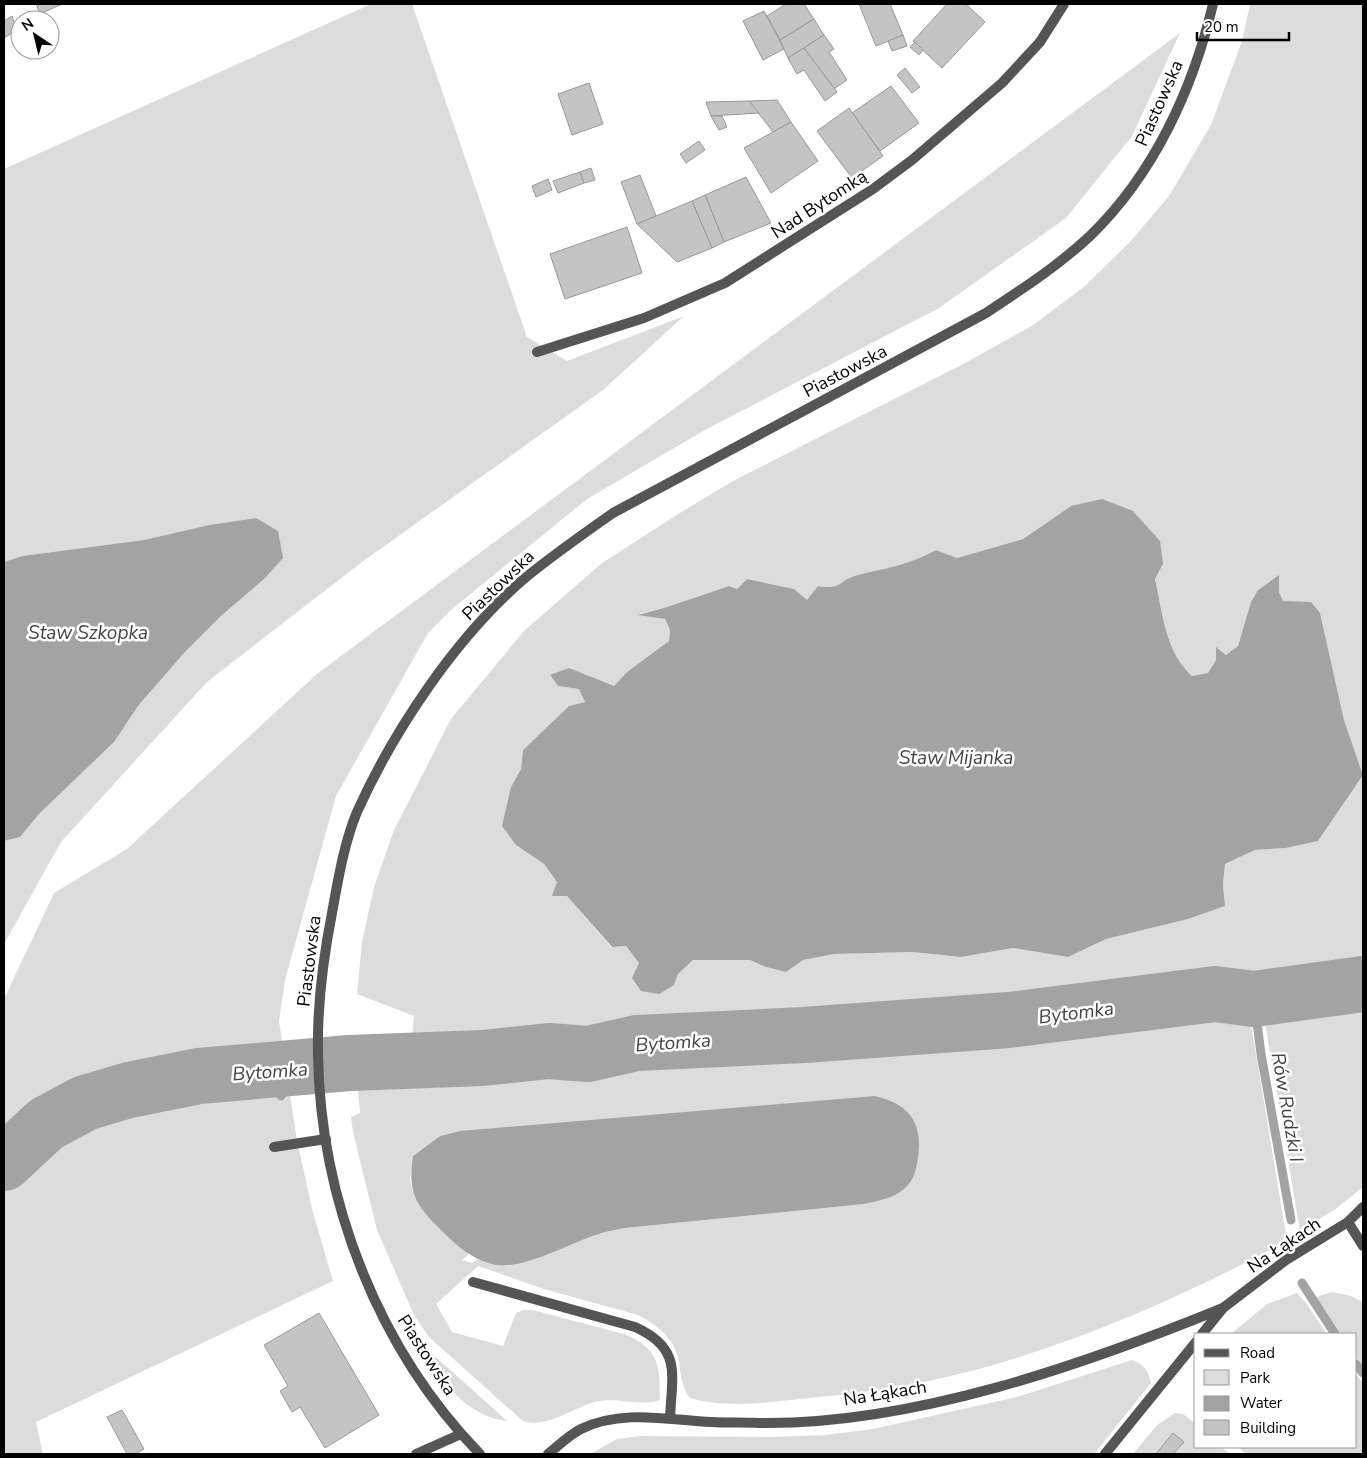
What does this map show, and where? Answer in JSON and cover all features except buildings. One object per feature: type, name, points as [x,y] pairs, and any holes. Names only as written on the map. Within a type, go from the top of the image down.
[{"type":"street","name":"Nad Bytomką","points":[[538,352],[644,318],[725,283],[873,189],[912,160],[1002,83],[1040,42],[1064,4]]},
{"type":"street","name":"Piastowska","points":[[480,1454],[461,1434],[410,1364],[378,1306],[339,1205],[326,1139],[318,1054],[321,989],[326,940],[339,876],[356,814],[396,739],[431,683],[478,624],[523,579],[612,513],[986,313],[1049,270],[1090,236],[1133,187],[1164,141],[1206,35],[1214,4]]},
{"type":"street","points":[[274,1147],[326,1139]]},
{"type":"street","name":"Na Łąkach","points":[[1203,1333],[1223,1308],[1286,1260],[1348,1222],[1363,1207]]},
{"type":"street","points":[[1348,1222],[1363,1246]]},
{"type":"street","points":[[473,1282],[635,1327],[651,1334],[669,1355],[672,1367],[670,1418]]},
{"type":"street","name":"Na Łąkach","points":[[548,1454],[581,1429],[608,1420],[631,1416],[712,1422],[793,1421],[851,1417],[938,1401],[1033,1376],[1155,1335],[1223,1308]]},
{"type":"street","points":[[1105,1454],[1194,1344]]},
{"type":"street","points":[[416,1454],[461,1434]]},
{"type":"green space","points":[[371,4],[412,4],[527,337],[567,361],[684,316],[603,390],[362,562],[207,682],[61,842],[4,944],[4,841],[20,837],[39,814],[114,742],[138,706],[184,653],[221,616],[264,579],[256,518],[209,525],[144,540],[22,556],[4,562],[4,169]]},
{"type":"green space","points":[[1250,4],[1363,4],[1363,775],[1363,978],[1262,990],[1172,990],[995,1019],[636,1035],[411,1050],[414,1016],[357,994],[362,942],[374,887],[394,830],[451,719],[524,631],[602,563],[733,481],[965,363],[1033,325],[1085,286],[1129,243],[1169,196],[1211,125],[1242,41]],"holes":[[[1071,506],[1163,564],[1155,579],[1166,631],[1176,655],[1192,676],[1208,673],[1216,660],[1217,648],[1226,655],[1238,646],[1251,603],[1258,590],[1278,576],[1279,592],[1283,601],[1320,613],[1344,720],[1363,775],[1318,841],[1286,848],[1255,850],[1225,864],[1223,885],[1225,906],[1188,919],[1106,939],[1068,957],[1013,948],[961,957],[913,952],[834,954],[803,960],[786,972],[766,967],[750,960],[693,960],[678,974],[674,985],[639,963],[626,946],[611,947],[567,896],[544,864],[516,845],[511,787],[521,769],[523,750],[569,706],[585,702],[579,689],[558,686],[550,675],[586,674],[593,679],[614,686],[627,672],[669,641],[670,630],[665,619],[639,614],[667,607],[729,586],[737,589],[747,579],[794,589],[807,601],[818,586],[836,586],[852,577],[907,563],[936,550],[957,558],[1023,539]]]},
{"type":"green space","points":[[1180,33],[1132,136],[1066,218],[939,308],[705,430],[587,499],[451,610],[428,633],[336,796],[285,980],[279,1021],[296,1135],[312,1209],[333,1281],[36,1422],[43,1454],[4,1454],[4,999],[54,893],[127,849],[318,673]]},
{"type":"green space","points":[[1363,994],[1363,1187],[1337,1208],[1300,1231],[1262,1005]]},
{"type":"green space","points":[[1216,1001],[1248,1006],[1287,1241],[1209,1281],[1129,1317],[1047,1348],[1005,1361],[925,1382],[829,1396],[750,1404],[719,1403],[690,1398],[683,1385],[674,1346],[658,1328],[638,1315],[544,1289],[478,1266],[436,1304],[452,1332],[503,1346],[516,1313],[523,1310],[533,1310],[627,1335],[646,1347],[656,1361],[660,1400],[645,1402],[603,1400],[550,1420],[532,1423],[523,1421],[429,1337],[414,1315],[377,1230],[353,1132],[351,1117],[360,1113],[358,1090],[360,1082],[375,1075],[549,1059],[588,1062],[641,1050],[1000,1029]],"holes":[[[460,1131],[903,1190],[885,1199],[864,1204],[625,1228],[599,1234],[508,1266],[491,1264],[478,1259],[472,1263],[462,1260],[469,1254],[413,1191],[410,1180],[413,1156],[440,1136]]]},
{"type":"green space","points":[[1332,1292],[1351,1296],[1363,1302],[1363,1366],[1357,1358],[1357,1333],[1339,1333],[1316,1297]]},
{"type":"green space","points":[[1297,1293],[1326,1333],[1232,1333],[1267,1304]]},
{"type":"green space","points":[[418,1341],[507,1421],[492,1418],[478,1412],[465,1403],[443,1380]]},
{"type":"green space","points":[[1132,1360],[1145,1368],[1151,1383],[1094,1454],[590,1454],[617,1439],[641,1436],[771,1437],[826,1435],[873,1429],[1017,1397]]},
{"type":"green space","points":[[1357,1375],[1363,1383],[1363,1454],[1246,1454],[1239,1448],[1357,1448]]},
{"type":"green space","points":[[1175,1413],[1183,1414],[1194,1422],[1194,1448],[1222,1448],[1230,1454],[1133,1454],[1157,1425]]},
{"type":"water","name":"Staw Mijanka","points":[[1102,499],[1133,511],[1160,541],[1163,564],[1155,579],[1166,631],[1176,655],[1192,676],[1208,673],[1216,660],[1216,647],[1226,655],[1238,646],[1251,602],[1258,590],[1279,575],[1279,592],[1283,601],[1311,602],[1320,613],[1344,720],[1363,775],[1318,841],[1286,848],[1255,850],[1225,864],[1223,885],[1225,906],[1188,919],[1106,939],[1068,957],[1013,948],[961,957],[913,952],[834,954],[803,960],[786,972],[766,967],[750,960],[693,960],[678,974],[674,985],[659,994],[641,991],[632,978],[639,963],[626,946],[612,947],[567,896],[552,896],[557,882],[544,864],[516,845],[502,826],[511,787],[521,769],[523,750],[569,706],[585,702],[579,689],[558,686],[550,675],[569,668],[614,686],[627,672],[669,641],[670,630],[665,619],[638,615],[729,586],[737,589],[747,579],[794,589],[807,600],[818,586],[836,586],[852,577],[907,563],[936,550],[957,558],[1023,539],[1071,506]]},
{"type":"water","name":"Staw Szkopka","points":[[256,518],[278,531],[283,558],[264,579],[221,616],[184,653],[138,706],[114,742],[39,814],[20,837],[4,841],[4,562],[22,556],[144,540],[209,525]]},
{"type":"water","points":[[875,1096],[897,1104],[911,1116],[918,1134],[918,1158],[912,1179],[904,1189],[891,1197],[864,1204],[625,1228],[587,1238],[531,1260],[503,1265],[491,1264],[476,1258],[456,1244],[423,1211],[412,1187],[413,1156],[440,1136],[460,1131]]},
{"type":"waterway","name":"Bytomka","points":[[4,1163],[46,1124],[85,1103],[129,1090],[199,1076],[349,1063],[482,1058],[549,1051],[588,1054],[637,1043],[804,1035],[1009,1020],[1215,994],[1254,999],[1363,984]]},
{"type":"waterway","name":"Rów Rudzki I","points":[[1254,999],[1261,1054],[1291,1220]]},
{"type":"waterway","points":[[278,1070],[281,1096]]},
{"type":"waterway","name":"Rów Rudzki I","points":[[1302,1283],[1334,1333]]},
{"type":"waterway","name":"Rów Rudzki I","points":[[1357,1365],[1363,1373]]}]
